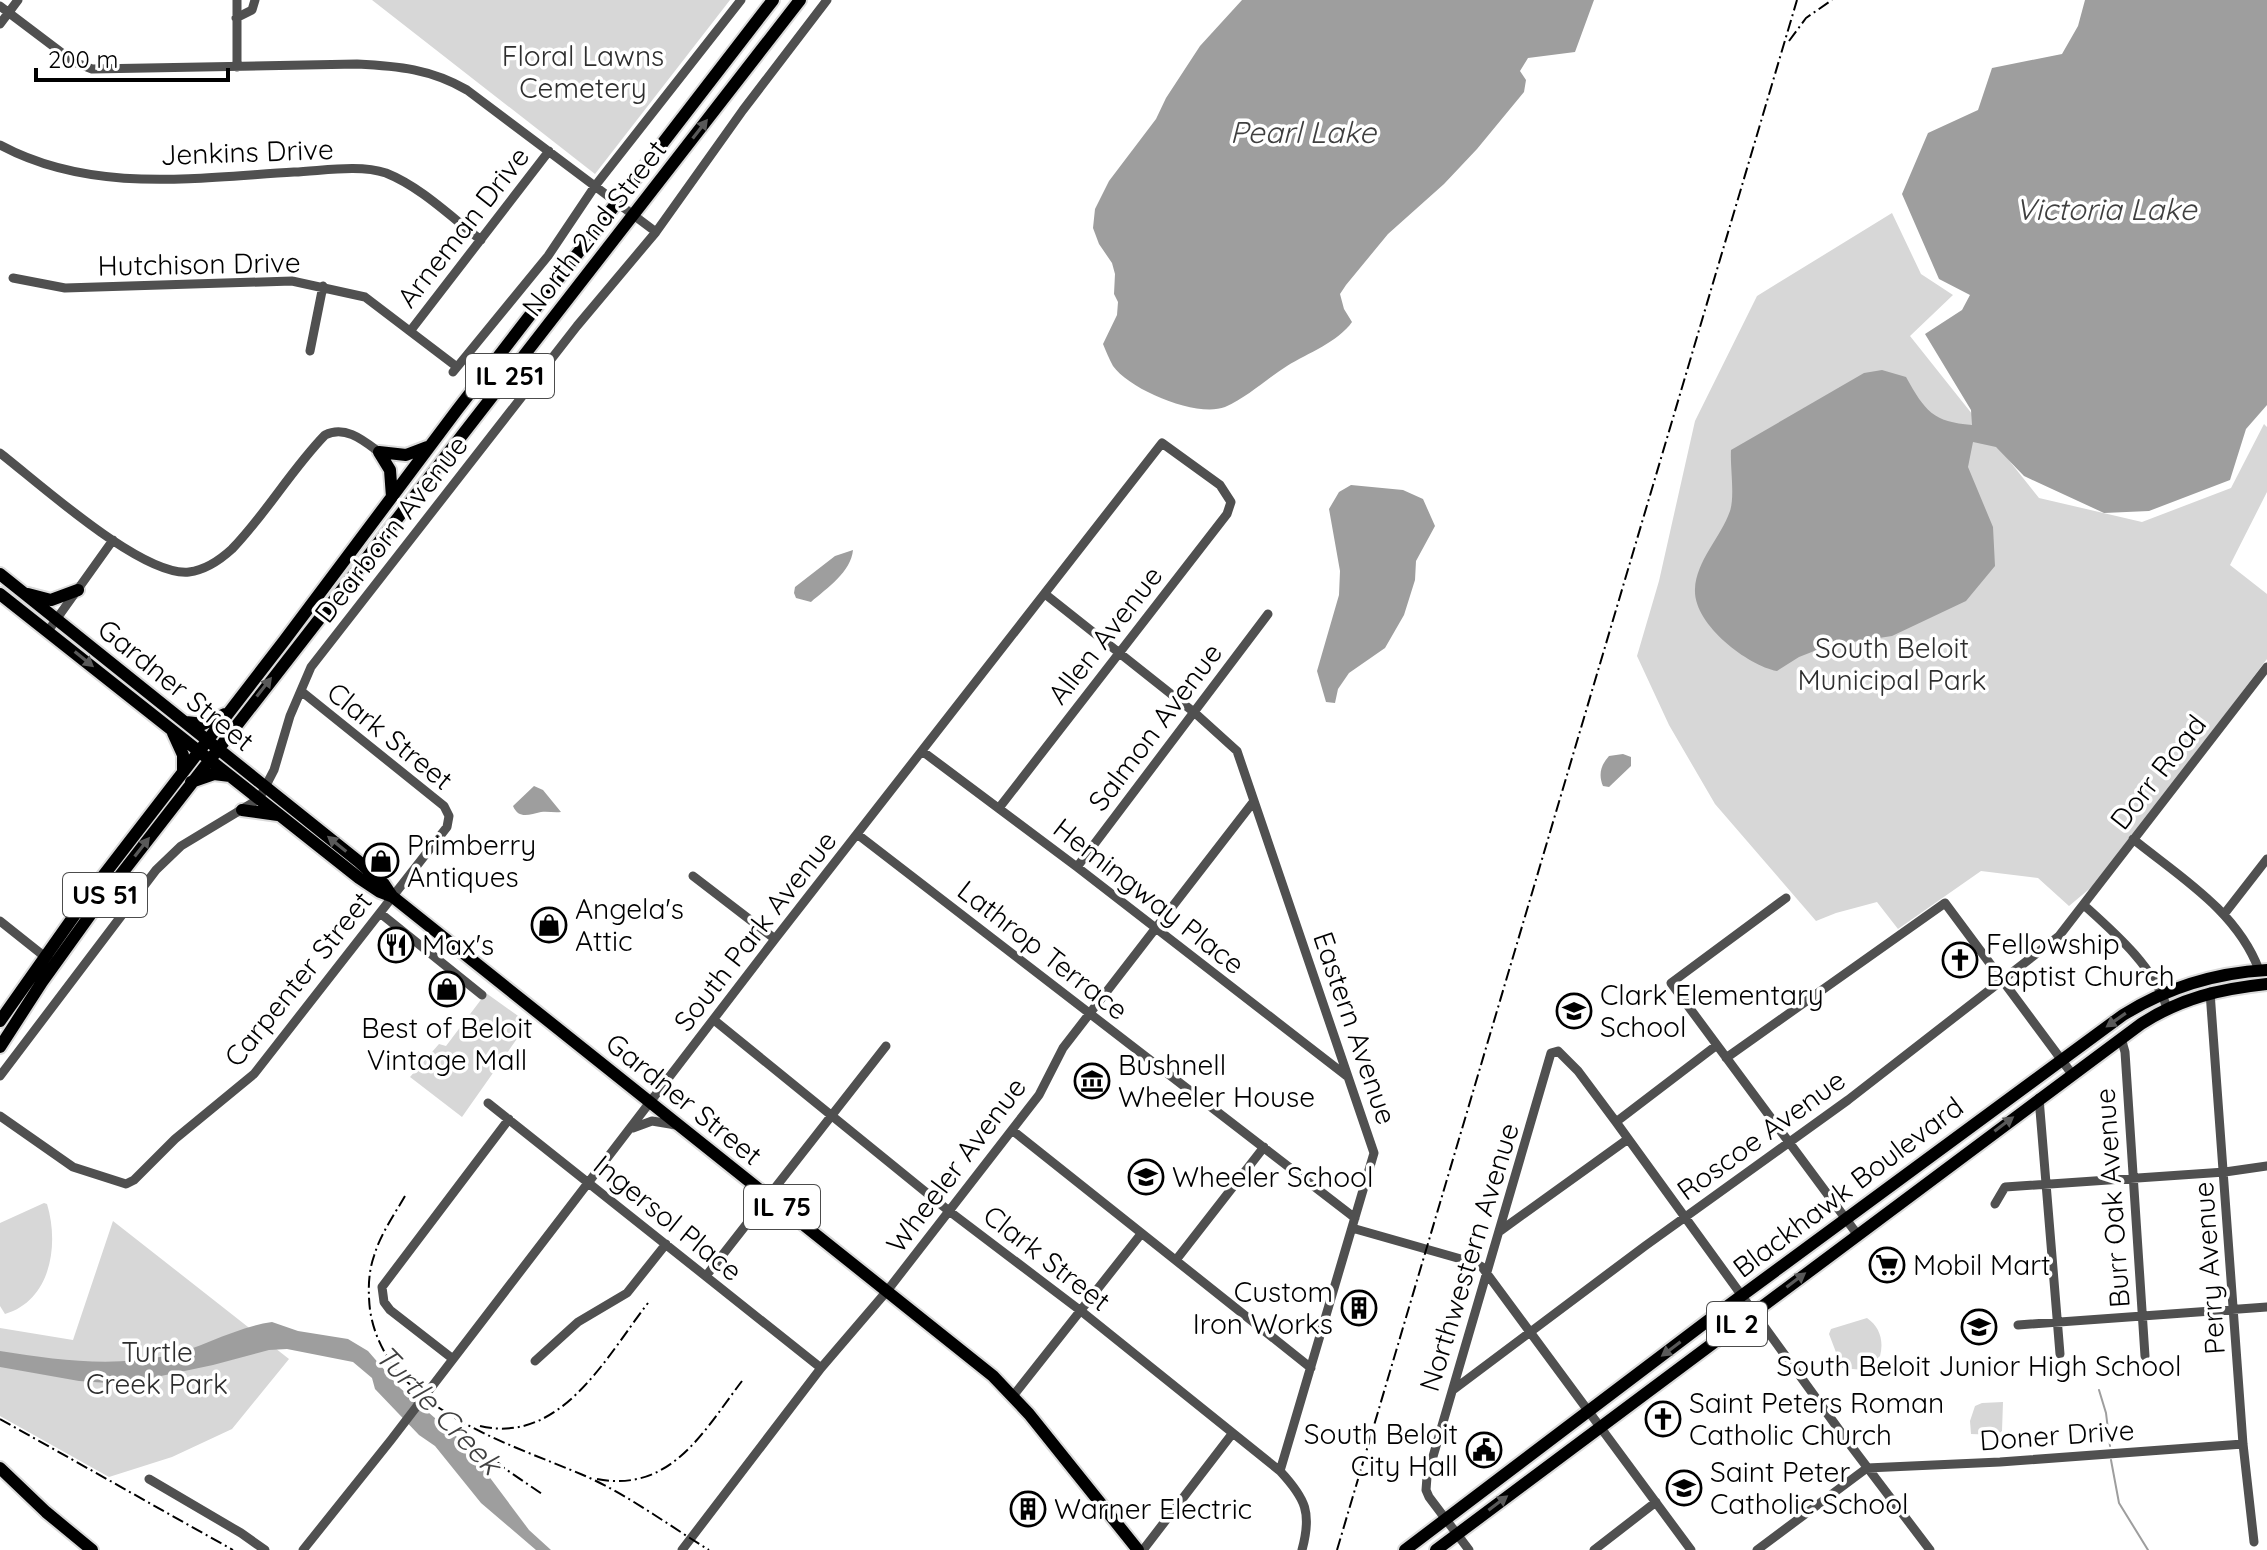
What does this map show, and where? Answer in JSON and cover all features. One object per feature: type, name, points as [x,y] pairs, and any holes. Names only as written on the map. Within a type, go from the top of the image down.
[{"type":"main road","name":"North 2nd Street","points":[[208,750],[228,713],[773,0]]},
{"type":"main road","name":"North 2nd Street","points":[[208,750],[232,729],[800,0]]},
{"type":"main road","points":[[379,452],[406,455],[430,445]]},
{"type":"main road","points":[[379,452],[390,470],[392,497]]},
{"type":"main road","name":"Gardner Street","points":[[0,574],[22,592],[52,626]]},
{"type":"main road","points":[[22,592],[51,600],[78,590]]},
{"type":"main road","name":"Gardner Street","points":[[0,594],[52,626],[263,794],[384,884],[393,897],[993,1376],[1140,1550]]},
{"type":"main road","points":[[228,713],[203,724],[175,724],[187,777],[234,771],[232,729]]},
{"type":"main road","name":"US 51","points":[[0,1021],[208,750]]},
{"type":"main road","name":"Gardner Street","points":[[234,771],[242,785],[263,794],[280,815],[380,892],[393,897]]},
{"type":"main road","points":[[242,785],[239,811],[280,815]]},
{"type":"main road","name":"US 51","points":[[0,1047],[49,960]]},
{"type":"main road","name":"Blackhawk Boulevard","points":[[1405,1550],[2123,1015],[2162,993],[2213,976],[2263,970]]},
{"type":"main road","name":"Blackhawk Boulevard","points":[[1436,1550],[2121,1038],[2167,1008],[2210,992],[2267,984]]},
{"type":"main road","points":[[0,1468],[92,1550]]},
{"type":"street","points":[[0,24],[4,10],[18,0]]},
{"type":"street","points":[[237,0],[237,67]]},
{"type":"street","points":[[236,18],[252,10],[255,0]]},
{"type":"street","points":[[595,186],[741,0]]},
{"type":"street","name":"Dearborn Avenue","points":[[263,794],[311,667],[577,326],[656,232],[827,0]]},
{"type":"street","points":[[4,10],[74,62],[92,69],[357,64],[401,66],[440,76],[467,90],[656,232]]},
{"type":"street","name":"Jenkins Drive","points":[[0,145],[56,169],[96,177],[204,177],[352,170],[384,172],[416,189],[481,240]]},
{"type":"street","name":"Arneman Drive","points":[[411,330],[549,151]]},
{"type":"street","name":"Hutchison Drive","points":[[13,278],[65,288],[292,281],[323,286],[365,297],[411,330],[455,369],[548,256],[595,186]]},
{"type":"street","points":[[310,351],[323,286]]},
{"type":"street","points":[[0,453],[113,540],[146,561],[168,570],[189,572],[212,565],[231,549],[325,435],[346,432],[379,452]]},
{"type":"street","name":"South Park Avenue","points":[[303,1550],[1162,443],[1220,485]]},
{"type":"street","name":"Allen Avenue","points":[[999,808],[1227,514],[1231,502],[1220,485]]},
{"type":"street","points":[[52,626],[113,540]]},
{"type":"street","points":[[1045,594],[1195,713]]},
{"type":"street","name":"Salmon Avenue","points":[[1077,867],[1268,614]]},
{"type":"street","name":"Dorr Road","points":[[2085,906],[2133,839],[2267,667]]},
{"type":"street","name":"Clark Street","points":[[301,691],[429,792],[444,806],[449,816]]},
{"type":"street","name":"Eastern Avenue","points":[[1195,713],[1237,751],[1374,1153],[1280,1471]]},
{"type":"street","name":"Hemingway Place","points":[[922,751],[1348,1077]]},
{"type":"street","points":[[0,1076],[156,870],[181,846],[263,794]]},
{"type":"street","name":"Wheeler Avenue","points":[[682,1550],[821,1368],[887,1291],[1039,1095],[1063,1048],[1254,801]]},
{"type":"street","name":"Carpenter Street","points":[[0,1116],[73,1167],[126,1184],[134,1180],[175,1139],[254,1074],[447,827],[449,816]]},
{"type":"street","name":"Lathrop Terrace","points":[[857,834],[1264,1147],[1354,1223],[1475,1263],[1487,1273]]},
{"type":"street","points":[[2133,839],[2225,913],[2263,970]]},
{"type":"street","points":[[2225,913],[2267,859]]},
{"type":"street","points":[[693,876],[775,939]]},
{"type":"street","points":[[1786,898],[1671,983],[1857,1234]]},
{"type":"street","points":[[1726,1058],[1945,903],[2072,1074]]},
{"type":"street","points":[[2085,906],[2117,935],[2153,978],[2167,1008]]},
{"type":"street","name":"Roscoe Avenue","points":[[1453,1390],[2003,980],[2059,936],[2085,906]]},
{"type":"street","points":[[380,913],[482,995]]},
{"type":"street","points":[[0,921],[49,960]]},
{"type":"street","name":"Perry Avenue","points":[[2210,992],[2243,1444],[2254,1542]]},
{"type":"street","name":"Clark Street","points":[[714,1020],[949,1211],[1081,1311],[1280,1471],[1297,1490],[1306,1509],[1307,1530],[1302,1550]]},
{"type":"street","name":"Burr Oak Avenue","points":[[2121,1038],[2145,1356]]},
{"type":"street","points":[[1717,1045],[1616,1122],[1930,1550]]},
{"type":"street","points":[[706,1276],[886,1046]]},
{"type":"street","name":"Northwestern Avenue","points":[[1469,1550],[1429,1497],[1426,1484],[1551,1053],[1563,1054],[1616,1122]]},
{"type":"street","points":[[2039,1098],[2060,1354]]},
{"type":"street","name":"Ingersol Place","points":[[488,1103],[821,1368]]},
{"type":"street","points":[[453,1359],[390,1310],[383,1296],[385,1281],[509,1119]]},
{"type":"street","points":[[630,1129],[652,1121],[679,1125]]},
{"type":"street","points":[[1012,1130],[1311,1368]]},
{"type":"street","points":[[1500,1231],[1628,1139]]},
{"type":"street","points":[[1176,1260],[1264,1147]]},
{"type":"street","points":[[1995,1204],[2005,1187],[2225,1172],[2267,1166]]},
{"type":"street","points":[[1013,1396],[1141,1234]]},
{"type":"street","points":[[535,1361],[578,1322],[627,1293],[666,1244]]},
{"type":"street","points":[[1487,1273],[1528,1333],[1691,1550]]},
{"type":"street","points":[[2018,1325],[2267,1307]]},
{"type":"street","points":[[1140,1550],[1232,1434]]},
{"type":"street","name":"Doner Drive","points":[[1867,1468],[2000,1462],[2243,1444]]},
{"type":"street","points":[[1757,1550],[1867,1468]]},
{"type":"street","points":[[149,1479],[265,1550]]},
{"type":"street","points":[[1594,1550],[1656,1502]]},
{"type":"green space","name":"Floral Lawns Cemetery","points":[[372,0],[730,0],[595,174]]},
{"type":"green space","name":"South Beloit Municipal Park","points":[[1892,213],[1921,274],[1953,295],[1910,336],[2039,498],[2142,522],[2231,488],[2264,424],[2267,427],[2267,492],[2230,565],[2267,594],[2267,659],[2100,880],[2069,906],[2038,878],[1981,871],[1898,929],[1877,902],[1816,921],[1715,804],[1669,725],[1637,656],[1659,581],[1695,421],[1757,296]]},
{"type":"green space","points":[[486,993],[528,1023],[462,1117],[410,1077],[439,1044],[446,1046]]},
{"type":"green space","points":[[44,1203],[51,1219],[48,1268],[33,1296],[21,1307],[5,1314],[0,1306],[0,1223]]},
{"type":"green space","name":"Turtle Creek Park","points":[[113,1221],[289,1359],[232,1429],[172,1457],[109,1477],[0,1416],[0,1328],[73,1340]]},
{"type":"green space","points":[[1867,1318],[1880,1335],[1880,1356],[1864,1370],[1842,1368],[1829,1334],[1831,1329]]},
{"type":"green space","points":[[2003,1402],[2002,1431],[1997,1435],[1971,1434],[1970,1421],[1975,1406]]},
{"type":"water","name":"Pearl Lake","points":[[1242,0],[1594,0],[1575,52],[1528,58],[1520,71],[1526,80],[1524,92],[1477,149],[1444,184],[1388,234],[1346,285],[1340,294],[1352,322],[1346,329],[1233,403],[1225,407],[1198,409],[1149,392],[1113,366],[1103,344],[1117,315],[1115,274],[1093,228],[1095,209],[1109,181],[1156,119],[1200,46]]},
{"type":"water","name":"Victoria Lake","points":[[2085,0],[2267,0],[2267,405],[2246,429],[2230,480],[2149,511],[2104,513],[2024,476],[1996,447],[1973,442],[1968,467],[1993,527],[1995,566],[1966,601],[1892,636],[1827,646],[1799,657],[1777,671],[1751,661],[1712,629],[1697,602],[1695,589],[1704,559],[1730,511],[1731,450],[1864,373],[1882,370],[1906,377],[1932,413],[1948,421],[1972,425],[1971,410],[1925,334],[1962,310],[1970,295],[1939,279],[1902,194],[1928,133],[1978,110],[1992,68],[2062,54],[2078,26]]},
{"type":"water","points":[[1351,485],[1403,490],[1423,499],[1435,526],[1416,561],[1415,580],[1404,615],[1385,648],[1349,673],[1338,689],[1335,703],[1326,702],[1317,671],[1339,595],[1340,571],[1329,509],[1339,492]]},
{"type":"water","points":[[853,550],[843,572],[811,602],[796,598],[795,587],[835,556]]},
{"type":"water","points":[[1623,754],[1631,757],[1631,766],[1609,787],[1603,786],[1601,770],[1604,763],[1609,756]]},
{"type":"water","points":[[534,786],[543,790],[561,812],[518,813],[513,806]]},
{"type":"water","points":[[272,1322],[298,1331],[348,1339],[368,1351],[400,1388],[464,1443],[529,1530],[551,1550],[536,1550],[481,1503],[435,1446],[419,1435],[375,1389],[372,1378],[353,1362],[287,1349],[269,1350],[123,1384],[79,1381],[0,1367],[0,1351],[83,1361],[125,1361],[166,1356],[245,1328]]},
{"type":"waterway","points":[[2099,1390],[2106,1413],[2110,1446]]},
{"type":"waterway","points":[[2111,1460],[2119,1503],[2148,1550]]},
{"type":"railway","points":[[1337,1550],[1797,0]]},
{"type":"railway","points":[[1789,41],[1806,18],[1832,0]]},
{"type":"railway","points":[[405,1196],[377,1248],[369,1283],[370,1310],[380,1344],[399,1372],[424,1397],[453,1417],[599,1483],[709,1550]]},
{"type":"railway","points":[[480,1426],[509,1428],[535,1422],[558,1410],[598,1371],[648,1303]]},
{"type":"railway","points":[[597,1479],[623,1481],[645,1477],[665,1468],[698,1438],[742,1381]]},
{"type":"railway","points":[[0,1419],[233,1550]]},
{"type":"railway","points":[[463,1431],[504,1468],[542,1494]]},
{"type":"place","name":"Primberry Antiques","points":[[381,861]]},
{"type":"place","name":"Angela's Attic","points":[[549,925]]},
{"type":"place","name":"Max's","points":[[396,945]]},
{"type":"place","name":"Fellowship Baptist Church","points":[[1960,960]]},
{"type":"place","name":"Best of Beloit Vintage Mall","points":[[447,989]]},
{"type":"place","name":"Clark Elementary School","points":[[1574,1011]]},
{"type":"place","name":"Bushnell Wheeler House","points":[[1092,1081]]},
{"type":"place","name":"Wheeler School","points":[[1146,1177]]},
{"type":"place","name":"Mobil Mart","points":[[1887,1265]]},
{"type":"place","name":"Custom Iron Works","points":[[1359,1308]]},
{"type":"place","name":"South Beloit Junior High School","points":[[1979,1327]]},
{"type":"place","name":"Saint Peters Roman Catholic Church","points":[[1663,1419]]},
{"type":"place","name":"South Beloit City Hall","points":[[1484,1450]]},
{"type":"place","name":"Saint Peter Catholic School","points":[[1684,1488]]},
{"type":"place","name":"Warner Electric","points":[[1028,1509]]},
{"type":"water label","name":"Turtle Creek","points":[[438,1410]]}]
